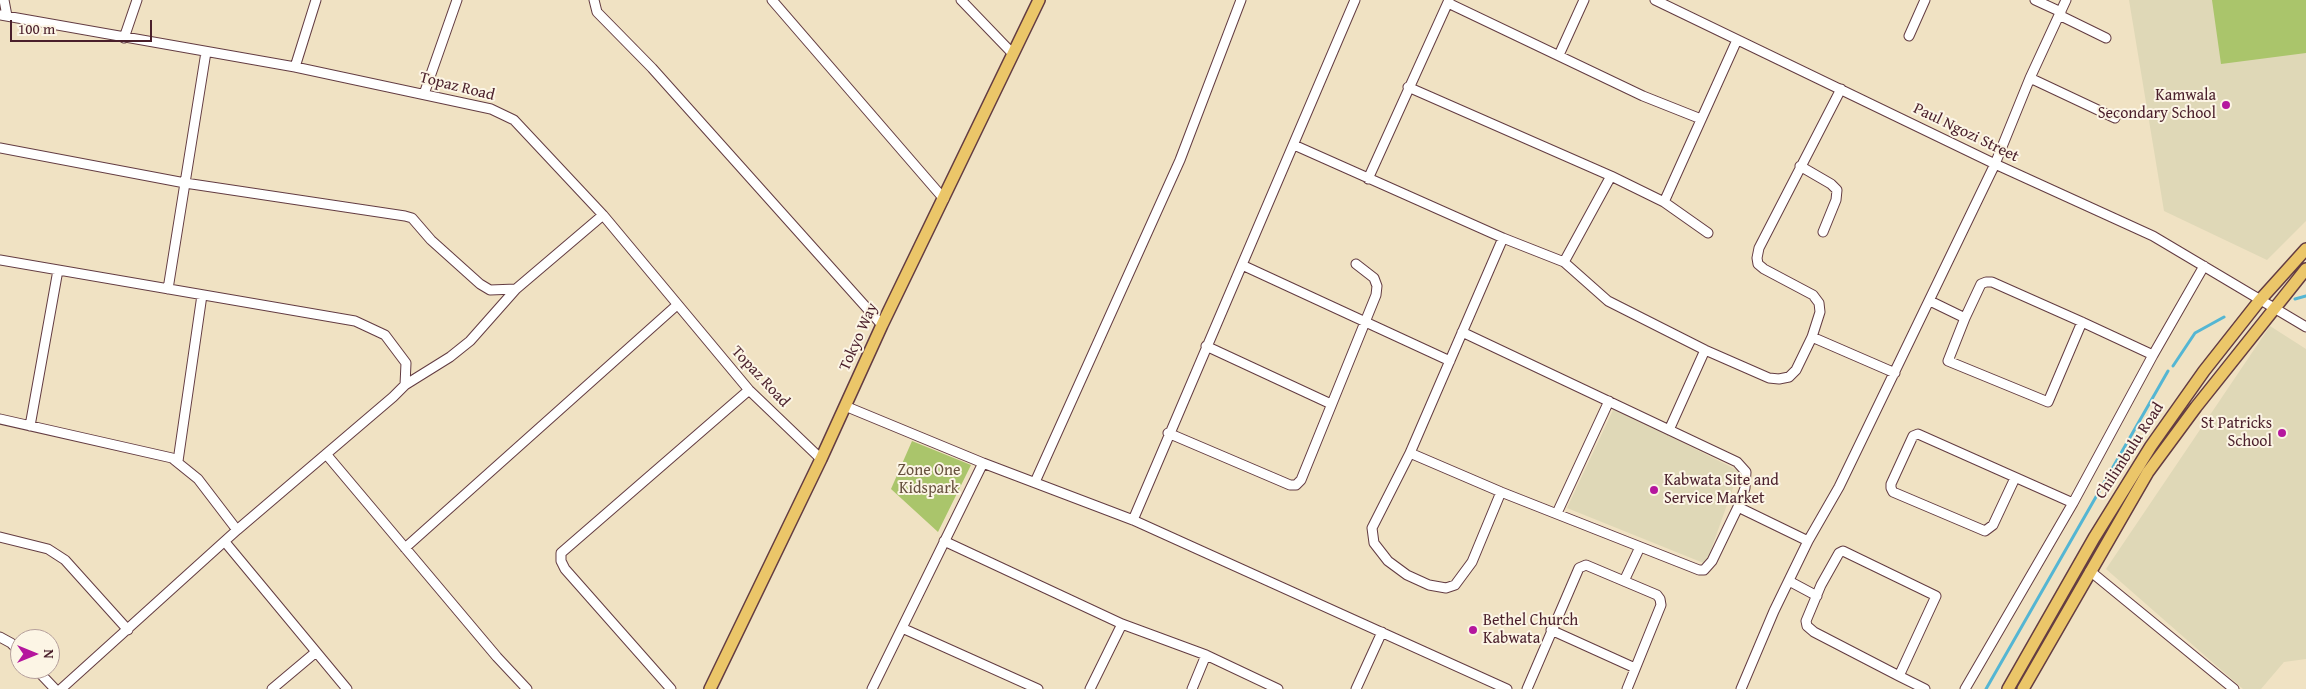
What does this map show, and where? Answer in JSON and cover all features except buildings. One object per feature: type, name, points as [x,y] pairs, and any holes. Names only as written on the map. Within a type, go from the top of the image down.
[{"type":"main road","name":"Tokyo Way","points":[[710,689],[821,459],[882,325],[1039,0]]},
{"type":"main road","name":"Chilimbulu Road","points":[[2008,689],[2094,538],[2151,446],[2204,372],[2260,300],[2306,249]]},
{"type":"main road","name":"Chilimbulu Road","points":[[2023,689],[2148,472],[2168,442],[2306,269]]},
{"type":"street","points":[[3,16],[4,0]]},
{"type":"street","points":[[124,38],[137,0]]},
{"type":"street","points":[[295,66],[316,0]]},
{"type":"street","points":[[424,94],[457,0]]},
{"type":"street","points":[[594,0],[597,12],[652,68],[882,325]]},
{"type":"street","points":[[772,0],[944,199]]},
{"type":"street","points":[[960,0],[1013,54]]},
{"type":"street","points":[[1035,482],[1180,160],[1240,0]]},
{"type":"street","points":[[1133,520],[1168,433],[1355,0]]},
{"type":"street","points":[[1559,55],[1584,0]]},
{"type":"street","points":[[1909,36],[1925,0]]},
{"type":"street","points":[[2035,0],[2106,38]]},
{"type":"street","points":[[1740,689],[1788,581],[1808,540],[1839,487],[1995,164],[2030,78],[2066,0]]},
{"type":"street","name":"Paul Ngozi Street","points":[[1661,1],[1737,40],[1995,164],[2154,236],[2306,327]]},
{"type":"street","points":[[1368,179],[1448,2],[1643,96],[1701,119]]},
{"type":"street","name":"Topaz Road","points":[[3,16],[295,66],[491,109],[514,120],[603,215],[749,390],[821,459]]},
{"type":"street","points":[[1664,202],[1737,40]]},
{"type":"street","points":[[168,289],[206,52]]},
{"type":"street","points":[[2030,78],[2115,118]]},
{"type":"street","points":[[1408,87],[1611,176],[1664,202],[1708,233]]},
{"type":"street","points":[[1294,145],[1503,238],[1564,262],[1608,301],[1705,350],[1769,378],[1779,379],[1790,377],[1796,370],[1812,337],[1820,312],[1819,303],[1813,295],[1758,264],[1759,248],[1841,89]]},
{"type":"street","points":[[0,148],[184,183],[405,216],[412,218],[431,240],[486,288],[490,290],[516,289]]},
{"type":"street","points":[[1800,166],[1832,184],[1837,190],[1836,200],[1823,232]]},
{"type":"street","points":[[1564,262],[1611,176]]},
{"type":"street","points":[[61,689],[238,530],[394,397],[405,385],[450,357],[470,341],[516,289],[603,215]]},
{"type":"street","points":[[1501,492],[1472,562],[1462,580],[1455,585],[1446,588],[1421,582],[1407,575],[1388,562],[1374,543],[1372,528],[1410,453],[1503,238]]},
{"type":"street","points":[[0,260],[355,321],[368,325],[385,335],[406,363],[405,385]]},
{"type":"street","points":[[1168,433],[1290,485],[1296,485],[1301,480],[1378,286],[1374,278],[1356,264]]},
{"type":"street","points":[[1242,265],[1450,361]]},
{"type":"street","points":[[1965,689],[2073,503],[2152,355],[2204,266]]},
{"type":"street","points":[[30,426],[58,270]]},
{"type":"street","points":[[2082,322],[2050,400],[2044,403],[1948,361],[1981,284],[1986,282],[2082,322],[2152,355]]},
{"type":"street","points":[[178,461],[202,294]]},
{"type":"street","points":[[1930,301],[1965,318]]},
{"type":"street","points":[[405,548],[677,305]]},
{"type":"street","points":[[1410,453],[1501,492],[1699,570],[1704,570],[1712,562],[1738,507],[1745,488],[1746,472],[1743,466],[1462,332]]},
{"type":"street","points":[[1812,337],[1895,372]]},
{"type":"street","points":[[1206,346],[1331,404]]},
{"type":"street","points":[[1669,430],[1705,350]]},
{"type":"street","points":[[671,689],[565,569],[560,561],[562,553],[749,390]]},
{"type":"street","points":[[1557,514],[1609,401]]},
{"type":"street","points":[[845,406],[983,463],[1133,520],[1507,689]]},
{"type":"street","points":[[0,419],[87,440],[160,454],[178,461],[198,479],[238,530]]},
{"type":"street","points":[[2015,478],[1993,525],[1985,531],[1893,492],[1891,488],[1891,484],[1913,436],[1918,434],[2073,503]]},
{"type":"street","points":[[326,454],[497,658],[527,689]]},
{"type":"street","points":[[872,689],[983,463]]},
{"type":"street","points":[[1738,507],[1808,540]]},
{"type":"street","points":[[0,538],[48,549],[65,560],[128,630]]},
{"type":"street","points":[[944,541],[1122,624],[1206,655],[1278,689]]},
{"type":"street","points":[[225,542],[347,689]]},
{"type":"street","points":[[1624,581],[1640,547]]},
{"type":"street","points":[[1899,676],[1936,598],[1935,594],[1843,551],[1839,553],[1817,596],[1806,621],[1807,626],[1814,632],[1899,676],[1925,689]]},
{"type":"street","points":[[1527,689],[1551,630],[1582,566],[1592,567],[1657,595],[1661,605],[1626,689]]},
{"type":"street","points":[[2090,571],[2234,689]]},
{"type":"street","points":[[1788,581],[1817,596]]},
{"type":"street","points":[[1090,689],[1122,624]]},
{"type":"street","points":[[902,628],[1038,689]]},
{"type":"street","points":[[1551,630],[1635,668]]},
{"type":"street","points":[[1356,689],[1382,632]]},
{"type":"street","points":[[272,689],[316,652]]},
{"type":"street","points":[[1192,689],[1206,655]]},
{"type":"street","points":[[46,679],[55,689]]},
{"type":"shaded area","name":"Kamwala Secondary School","points":[[2129,0],[2306,0],[2306,221],[2267,260],[2164,211]]},
{"type":"shaded area","points":[[2270,326],[2306,349],[2306,659],[2284,662],[2261,689],[2243,689],[2106,569]]},
{"type":"shaded area","name":"Kabwata Site and Service Market","points":[[1614,408],[1739,471],[1706,564],[1567,508]]},
{"type":"green space","points":[[2212,0],[2306,0],[2306,53],[2221,64]]},
{"type":"green space","name":"Zone One Kidspark","points":[[912,441],[971,465],[938,532],[891,489]]},
{"type":"waterway","points":[[2295,299],[2306,296]]},
{"type":"waterway","points":[[2173,366],[2195,333],[2224,317]]},
{"type":"waterway","points":[[1986,689],[2168,371]]},
{"type":"place","name":"Kamwala Secondary School","points":[[2226,105]]},
{"type":"place","name":"St Patricks School","points":[[2282,433]]},
{"type":"place","name":"Kabwata Site and Service Market","points":[[1654,490]]},
{"type":"place","name":"Bethel Church Kabwata","points":[[1473,630]]}]
